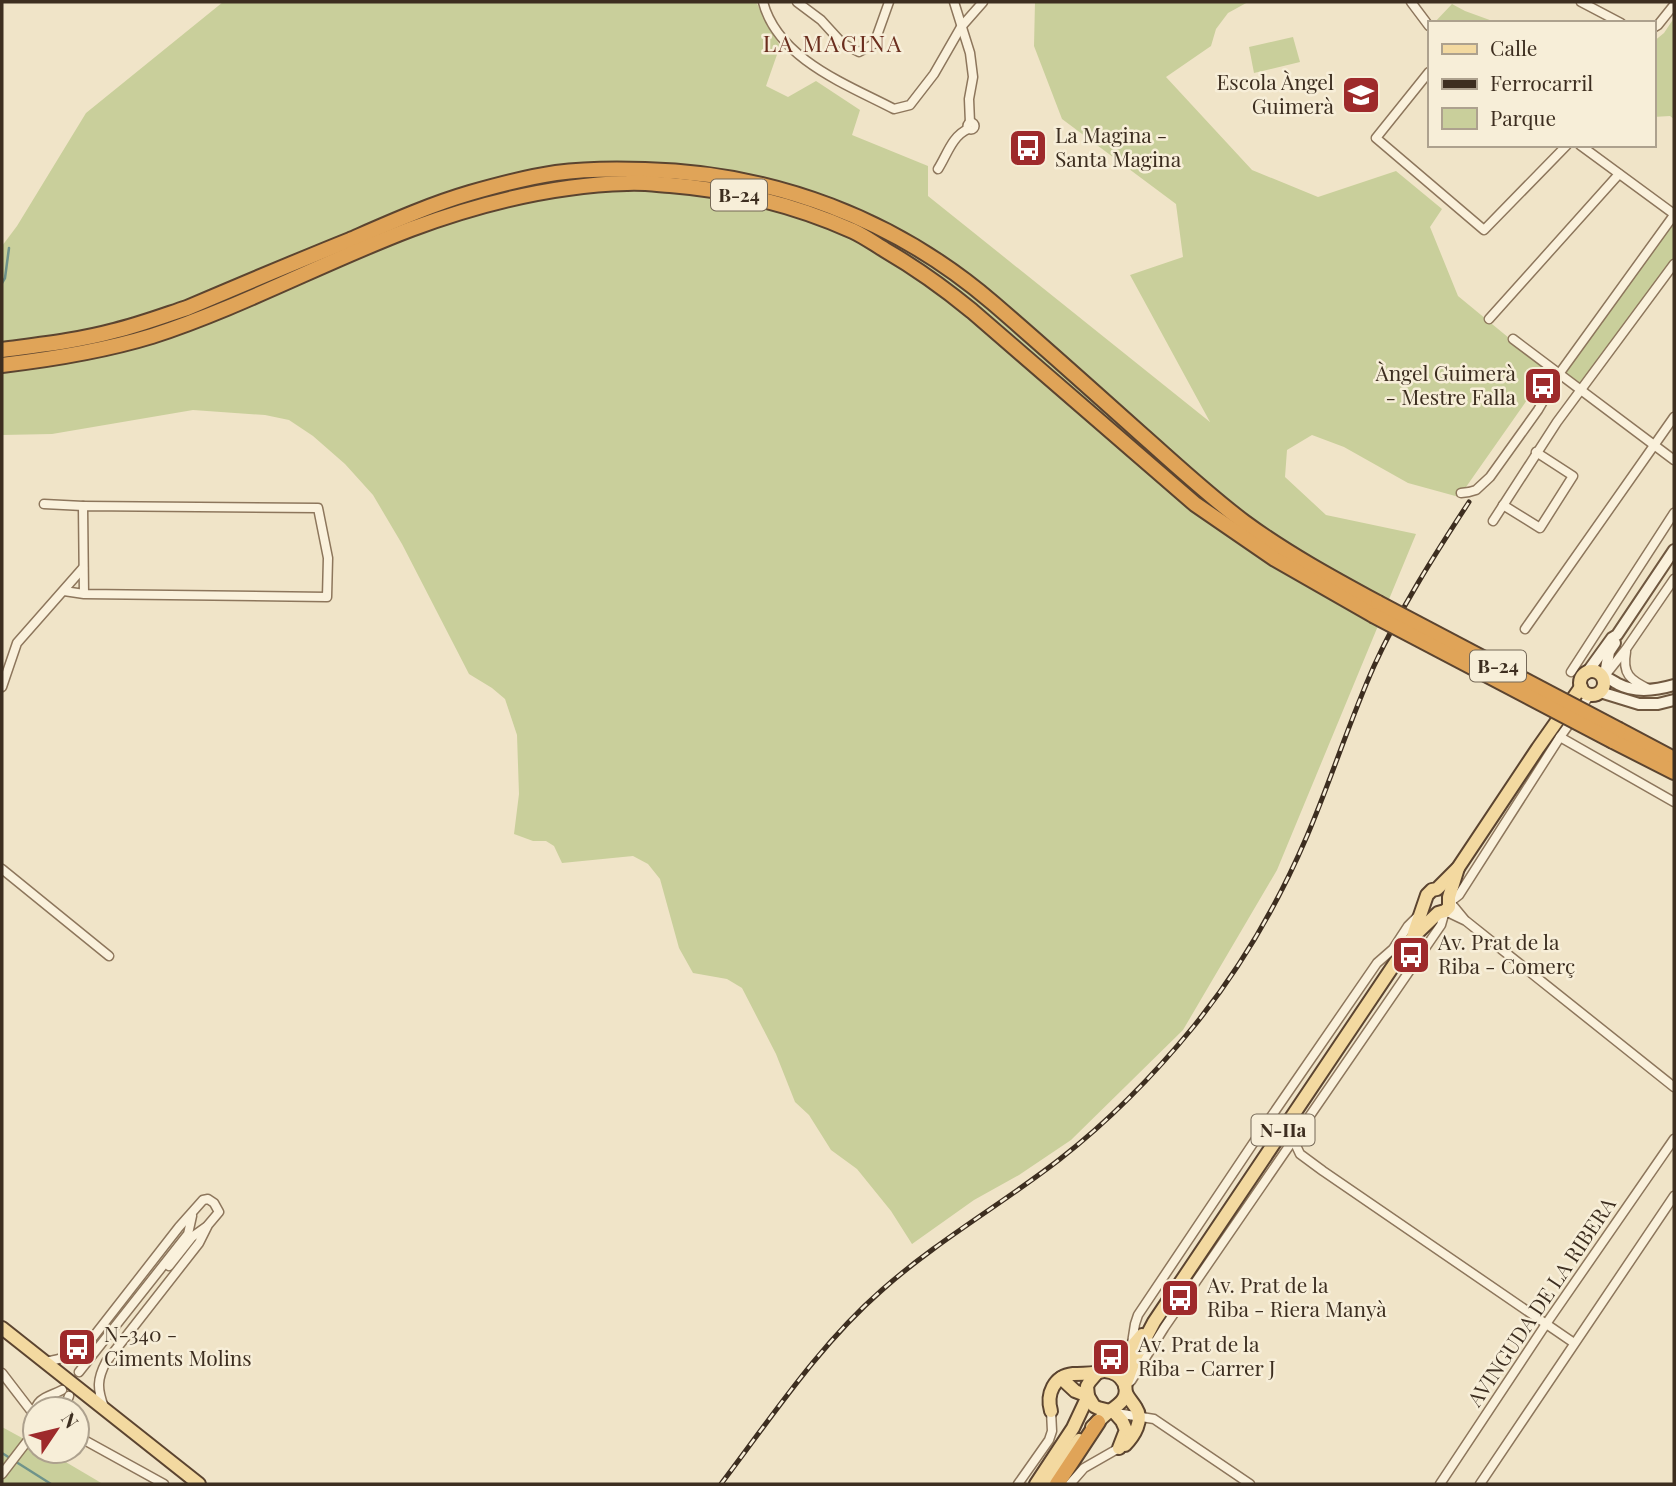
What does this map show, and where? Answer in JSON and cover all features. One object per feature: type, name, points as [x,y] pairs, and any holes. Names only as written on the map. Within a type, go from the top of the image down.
[{"type":"highway","name":"B-24","points":[[2,350],[114,331],[187,308],[405,216],[470,193],[525,180],[556,173],[621,169],[678,171],[737,179],[780,188],[820,201],[883,229],[928,255],[990,301],[1203,489],[1245,522],[1375,609]]},
{"type":"highway","name":"B-24","points":[[2,365],[53,359],[153,335],[247,300],[409,230],[502,200],[559,189],[630,182],[727,192],[804,211],[856,232],[916,268],[972,311],[1195,504],[1275,559],[1616,735],[1674,759]]},
{"type":"highway","name":"B-24","points":[[1616,735],[1674,774]]},
{"type":"highway","points":[[1616,735],[1674,752]]},
{"type":"highway","points":[[1056,1484],[1098,1422]]},
{"type":"main road","points":[[1595,682],[1612,638],[1674,550]]},
{"type":"main road","points":[[1595,682],[1616,641],[1616,635]]},
{"type":"main road","points":[[1595,682],[1651,690],[1674,685]]},
{"type":"main road","points":[[1595,682],[1639,705],[1674,700]]},
{"type":"main road","name":"N-IIa","points":[[1412,938],[1429,892],[1437,889],[1458,868],[1544,739],[1595,682]]},
{"type":"main road","name":"N-IIa","points":[[1046,1484],[1083,1435],[1120,1405],[1135,1358],[1154,1322],[1412,938],[1445,906],[1458,868]]},
{"type":"main road","points":[[1423,908],[1445,906],[1445,891],[1437,889]]},
{"type":"main road","name":"N-IIa","points":[[1036,1484],[1070,1434],[1088,1396],[1087,1386],[1090,1381],[1122,1358],[1154,1322]]},
{"type":"main road","points":[[2,1328],[200,1484]]},
{"type":"main road","points":[[1051,1411],[1050,1393],[1061,1378],[1074,1374],[1110,1371],[1120,1377],[1140,1417],[1128,1443],[1119,1448]]},
{"type":"main road","points":[[1061,1378],[1075,1391]]},
{"type":"main road","points":[[1051,1411],[1054,1399],[1060,1393],[1068,1390],[1088,1396],[1094,1406],[1113,1412],[1122,1421],[1126,1430],[1119,1448]]},
{"type":"street","points":[[763,2],[775,30],[799,55],[831,76],[894,109],[910,105],[934,74],[961,27],[983,2]]},
{"type":"street","points":[[797,2],[821,20],[842,43],[859,52],[873,44],[889,2]]},
{"type":"street","points":[[938,169],[954,139],[969,126],[973,77],[970,53],[954,2]]},
{"type":"street","points":[[1411,2],[1428,25]]},
{"type":"street","points":[[1581,2],[1617,21]]},
{"type":"street","points":[[1655,27],[1674,5]]},
{"type":"street","points":[[1428,73],[1376,138],[1483,230],[1565,147]]},
{"type":"street","points":[[1461,493],[1476,489],[1490,477],[1538,411],[1559,374],[1674,214],[1583,147]]},
{"type":"street","points":[[1489,319],[1619,174]]},
{"type":"street","points":[[1493,521],[1536,452],[1674,264]]},
{"type":"street","points":[[1513,339],[1674,460]]},
{"type":"street","points":[[1525,629],[1674,417]]},
{"type":"street","points":[[1503,505],[1540,528],[1573,476],[1536,452]]},
{"type":"street","points":[[44,504],[317,509],[328,558],[327,597],[84,594],[64,591]]},
{"type":"street","points":[[83,506],[84,594]]},
{"type":"street","points":[[1571,671],[1674,513]]},
{"type":"street","points":[[2,687],[17,643],[83,568]]},
{"type":"street","points":[[1125,1389],[1164,1328],[1441,925],[1445,906],[1459,895],[1491,848],[1595,682],[1626,649],[1674,579]]},
{"type":"street","points":[[1626,649],[1624,661],[1627,673],[1635,682],[1651,690]]},
{"type":"street","points":[[1560,737],[1674,802]]},
{"type":"street","points":[[2,869],[109,956]]},
{"type":"street","points":[[1445,906],[1674,1087]]},
{"type":"street","points":[[1131,1346],[1138,1315],[1377,963],[1393,949],[1423,908]]},
{"type":"street","points":[[1293,1139],[1300,1154],[1323,1171],[1574,1343]]},
{"type":"street","name":"AVINGUDA DE LA RIBERA","points":[[1440,1484],[1674,1139]]},
{"type":"street","points":[[1480,1484],[1674,1196]]},
{"type":"street","points":[[44,1362],[67,1357],[87,1345],[203,1200],[208,1199],[215,1203],[219,1212],[199,1243],[100,1373],[100,1396],[105,1410]]},
{"type":"street","points":[[193,1213],[188,1234],[81,1374],[192,1237],[208,1226]]},
{"type":"street","points":[[2,1373],[21,1397]]},
{"type":"street","points":[[1018,1484],[1049,1440],[1052,1431],[1051,1411]]},
{"type":"street","points":[[1113,1412],[1154,1419],[1250,1484]]},
{"type":"street","points":[[91,1444],[164,1484]]},
{"type":"street","points":[[1070,1484],[1084,1468],[1119,1448]]},
{"type":"street","points":[[2,1474],[21,1450]]},
{"type":"green space","points":[[223,2],[756,2],[780,46],[766,86],[788,97],[816,81],[860,110],[852,135],[928,166],[928,196],[1210,422],[1130,275],[1183,257],[1176,204],[1062,119],[1034,46],[1035,2],[1248,2],[1228,13],[1216,29],[1211,46],[1166,77],[1252,170],[1318,197],[1396,171],[1442,209],[1430,227],[1458,296],[1548,370],[1459,497],[1408,483],[1344,447],[1312,435],[1287,450],[1285,477],[1326,515],[1416,534],[1277,870],[1183,1030],[1071,1140],[1019,1175],[974,1200],[912,1244],[891,1211],[857,1169],[831,1150],[809,1115],[795,1102],[776,1054],[742,988],[727,979],[693,973],[679,948],[660,879],[648,864],[633,856],[562,863],[554,846],[546,841],[533,841],[514,834],[519,794],[517,735],[505,699],[469,674],[402,544],[373,495],[345,464],[313,436],[289,420],[265,415],[193,410],[52,434],[2,435],[2,246],[86,113]]},
{"type":"green space","points":[[1452,4],[1492,21],[1436,21]]},
{"type":"green space","points":[[1674,18],[1674,119],[1670,116],[1655,117],[1655,40]]},
{"type":"green space","points":[[1293,37],[1300,62],[1254,73],[1249,47]]},
{"type":"green space","points":[[1674,223],[1674,261],[1581,391],[1559,374]]},
{"type":"green space","points":[[2,1427],[21,1437],[21,1465],[71,1465],[103,1484],[2,1484]]},
{"type":"waterway","points":[[2,283],[9,248]]},
{"type":"waterway","points":[[2,1453],[51,1484]]},
{"type":"railway","points":[[721,1484],[797,1383],[859,1311],[925,1255],[1038,1176],[1096,1129],[1163,1062],[1211,1004],[1257,935],[1284,886],[1384,645],[1418,582],[1469,502]]},
{"type":"place","name":"Escola Àngel Guimerà","points":[[1361,95]]},
{"type":"place","name":"La Magina - Santa Magina","points":[[1028,148]]},
{"type":"place","name":"Àngel Guimerà - Mestre Falla","points":[[1543,386]]},
{"type":"place","name":"Av. Prat de la Riba - Comerç","points":[[1411,955]]},
{"type":"place","name":"Av. Prat de la Riba - Riera Manyà","points":[[1180,1298]]},
{"type":"place","name":"N-340 - Ciments Molins","points":[[77,1347]]},
{"type":"place","name":"Av. Prat de la Riba - Carrer J","points":[[1111,1357]]},
{"type":"district","name":"LA MAGINA","points":[[833,44]]}]
